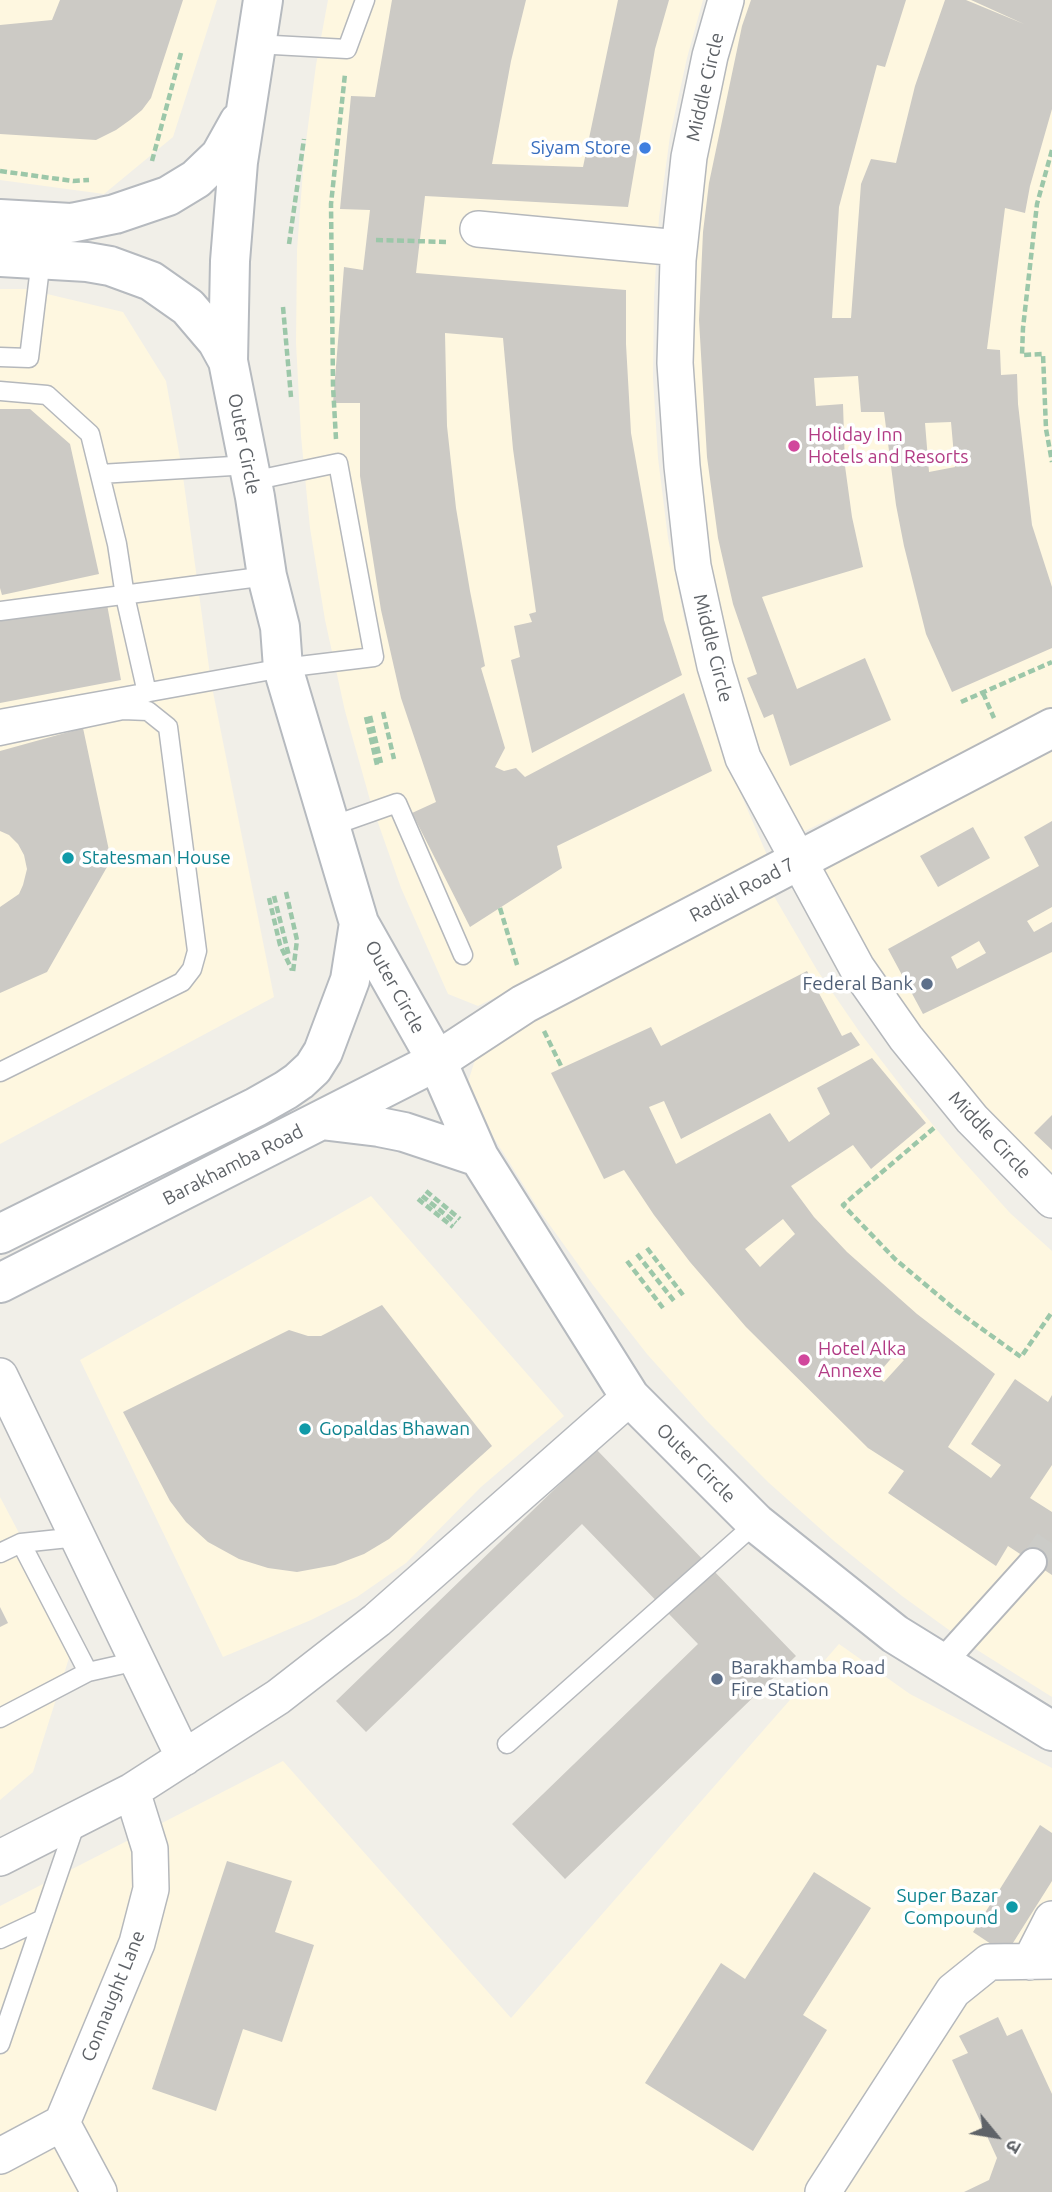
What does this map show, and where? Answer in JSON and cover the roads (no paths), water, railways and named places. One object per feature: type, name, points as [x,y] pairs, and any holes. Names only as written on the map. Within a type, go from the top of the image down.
[{"type":"main road","name":"Outer Circle","points":[[262,0],[238,162],[231,249],[228,360],[267,576],[280,627],[283,668],[359,923],[437,1061],[479,1157],[629,1397],[756,1523],[895,1634],[1052,1731]]},
{"type":"main road","points":[[0,219],[71,223],[115,214],[168,196],[196,179],[220,156],[237,128],[247,96]]},
{"type":"main road","points":[[0,257],[88,262],[110,266],[151,281],[188,307],[204,323],[228,360]]},
{"type":"main road","name":"Radial Road 7","points":[[321,1120],[437,1061],[524,1004],[1052,728]]},
{"type":"main road","points":[[0,1234],[256,1107],[299,1081],[313,1068],[323,1052],[350,980],[359,923]]},
{"type":"main road","name":"Barakhamba Road","points":[[0,1283],[321,1120],[379,1126],[479,1157]]},
{"type":"street","name":"Middle Circle","points":[[726,0],[710,56],[689,157],[679,248],[675,363],[682,466],[693,566],[715,666],[743,758],[857,968],[906,1038],[961,1105],[1052,1200]]},
{"type":"street","points":[[478,229],[679,248]]},
{"type":"street","points":[[0,1376],[184,1758]]},
{"type":"street","points":[[0,1858],[132,1791],[278,1697],[377,1620],[629,1397]]},
{"type":"street","points":[[942,1663],[1033,1562]]},
{"type":"street","name":"Connaught Lane","points":[[62,2123],[137,1943],[151,1889],[150,1849],[132,1791]]},
{"type":"street","points":[[823,2192],[953,1991],[989,1962],[1041,1961],[1052,1919]]},
{"type":"street","points":[[0,2156],[62,2123],[99,2192]]},
{"type":"lane","points":[[255,44],[347,49],[365,0]]},
{"type":"lane","points":[[0,357],[29,358],[41,259]]},
{"type":"lane","points":[[0,391],[47,395],[90,434],[117,544],[125,596],[147,693]]},
{"type":"lane","points":[[0,719],[283,668],[374,657],[338,463],[250,473],[100,474]]},
{"type":"lane","points":[[0,611],[267,576]]},
{"type":"lane","points":[[0,736],[123,710],[148,711],[168,727],[197,951],[192,969],[182,982],[0,1072]]},
{"type":"lane","points":[[329,827],[397,803],[463,956]]},
{"type":"lane","points":[[507,1744],[756,1523]]},
{"type":"lane","points":[[0,1553],[21,1543],[78,1537]]},
{"type":"lane","points":[[21,1543],[88,1672]]},
{"type":"lane","points":[[0,1718],[88,1672],[137,1661]]},
{"type":"lane","points":[[0,2044],[78,1818]]},
{"type":"lane","points":[[0,1939],[43,1919]]},
{"type":"tunnel","points":[[1033,1562],[1052,1535]]},
{"type":"place","name":"Siyam Store","points":[[645,148]]},
{"type":"place","name":"Holiday Inn Hotels and Resorts","points":[[794,446]]},
{"type":"place","name":"Statesman House","points":[[68,858]]},
{"type":"place","name":"Federal Bank","points":[[927,984]]},
{"type":"place","name":"Hotel Alka Annexe","points":[[804,1360]]},
{"type":"place","name":"Gopaldas Bhawan","points":[[305,1429]]},
{"type":"place","name":"Barakhamba Road Fire Station","points":[[717,1679]]},
{"type":"place","name":"Super Bazar Compound","points":[[1012,1907]]}]
